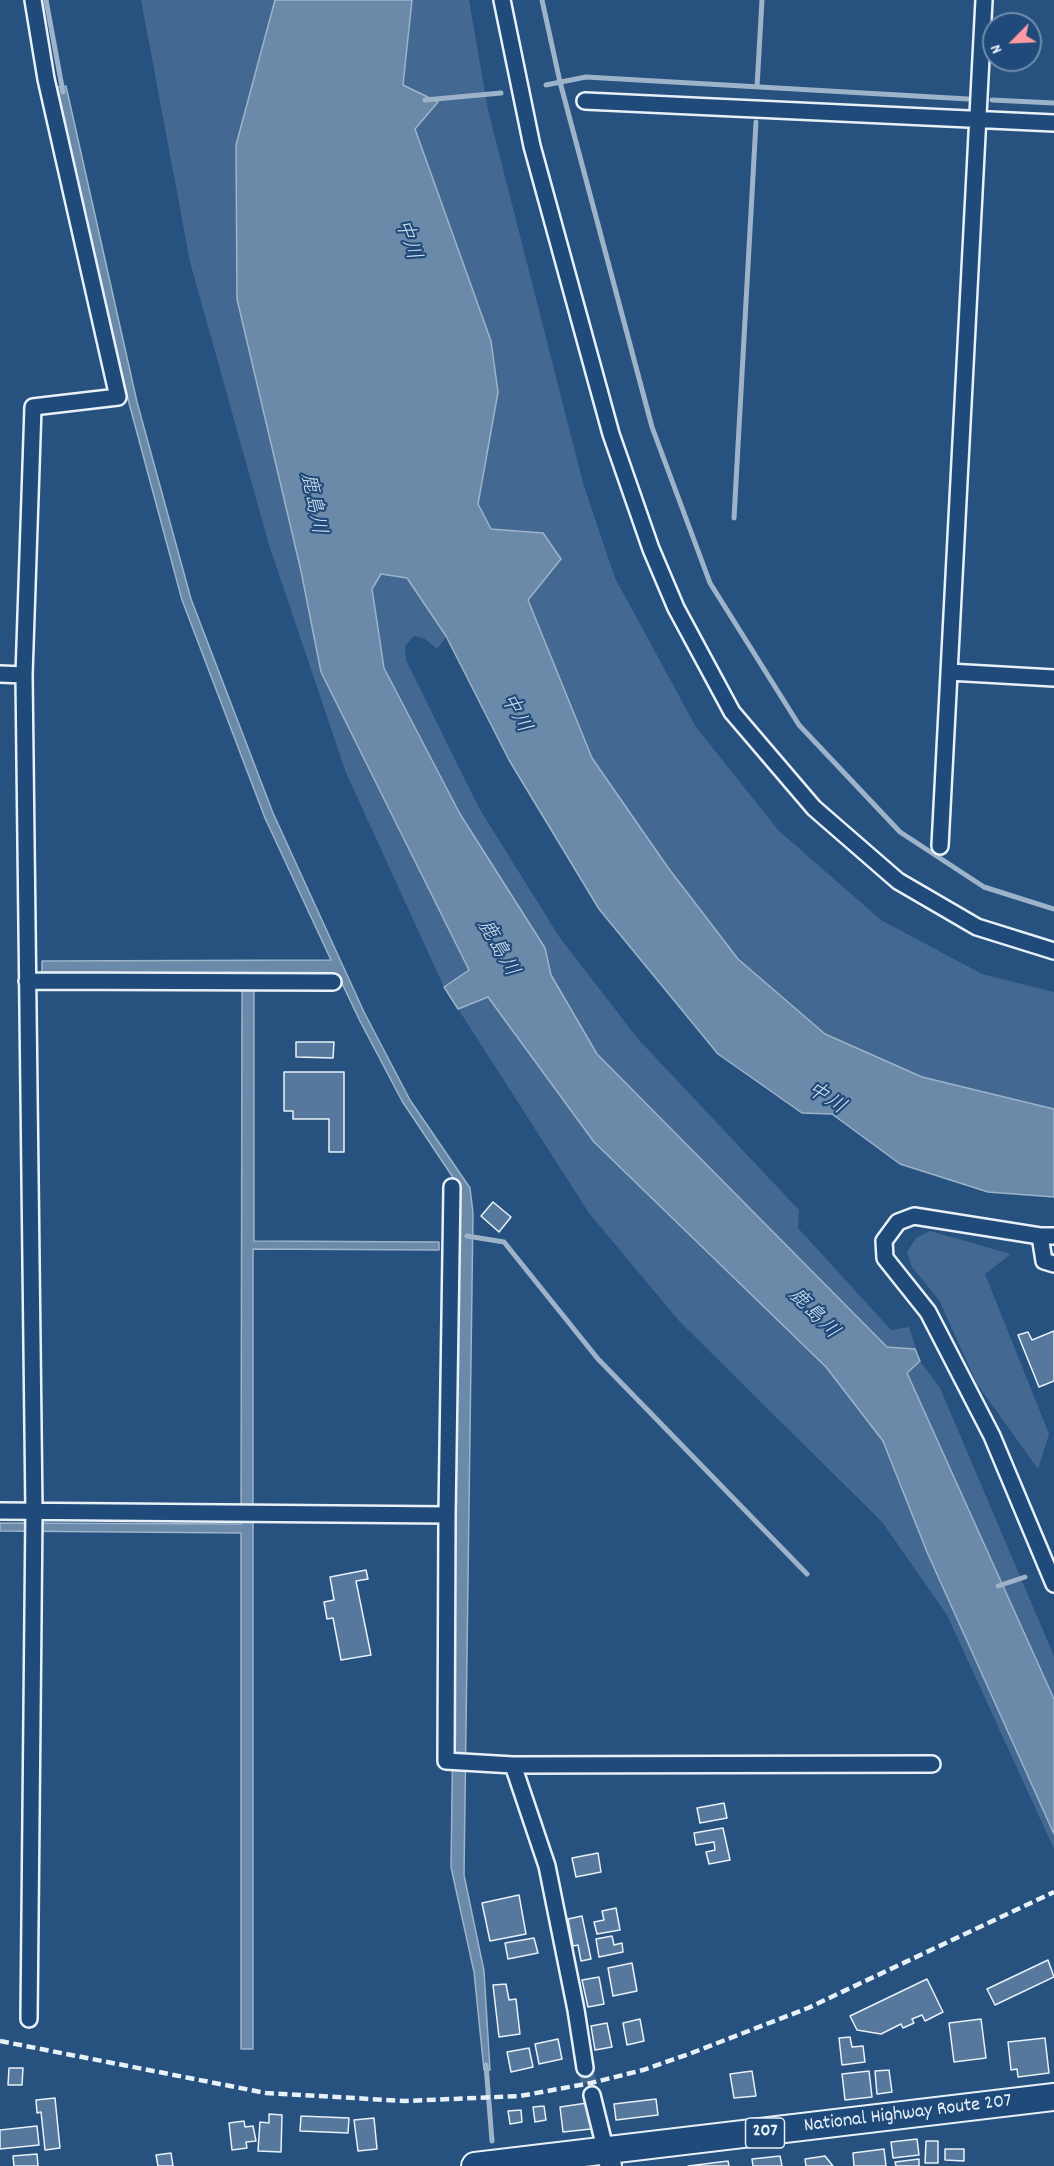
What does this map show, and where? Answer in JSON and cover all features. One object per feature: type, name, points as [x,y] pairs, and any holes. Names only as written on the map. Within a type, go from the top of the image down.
[{"type":"highway","name":"National Highway Route 207","points":[[475,2166],[609,2159],[1054,2097]]},
{"type":"street","points":[[29,2019],[34,1511],[24,675],[33,407],[118,398],[46,79],[33,0]]},
{"type":"street","points":[[502,0],[532,146],[611,434],[651,549],[676,609],[732,712],[814,808],[898,881],[977,927],[1054,951]]},
{"type":"street","points":[[940,846],[984,0]]},
{"type":"street","points":[[585,101],[1054,123]]},
{"type":"street","points":[[949,672],[1054,678]]},
{"type":"street","points":[[0,674],[24,675]]},
{"type":"street","points":[[27,981],[333,982]]},
{"type":"street","points":[[452,1187],[446,1761],[513,1765],[932,1764]]},
{"type":"street","points":[[1054,1264],[1044,1261],[1047,1236],[914,1216],[898,1222],[884,1241],[885,1258],[928,1312],[992,1436],[1054,1584]]},
{"type":"street","points":[[0,1511],[447,1515]]},
{"type":"street","points":[[513,1765],[547,1866],[576,2010],[585,2068]]},
{"type":"street","points":[[592,2095],[609,2159]]},
{"type":"shaded area","points":[[141,0],[297,0],[327,664],[483,948],[898,1439],[1054,1799],[1054,1849],[947,1615],[882,1522],[680,1322],[589,1213],[444,987],[346,773],[269,545],[190,262]]},
{"type":"shaded area","points":[[379,0],[469,0],[488,110],[583,483],[615,578],[696,727],[779,831],[881,920],[982,974],[1054,992],[1054,1163],[814,1073],[470,594]]},
{"type":"shaded area","points":[[393,472],[802,1113],[718,1054],[600,909],[509,760],[446,637],[437,649],[425,639],[414,636],[405,646],[406,660],[479,808],[560,938],[639,1040],[799,1210],[798,1228],[891,1330],[909,1327],[920,1361],[940,1388],[1054,1656],[1054,1737],[894,1384],[591,1075],[357,651]]},
{"type":"shaded area","points":[[930,1231],[1011,1254],[985,1274],[1049,1434],[1038,1469],[977,1384],[939,1300],[912,1267],[907,1252],[916,1238]]},
{"type":"water","points":[[275,0],[412,0],[403,85],[438,102],[415,129],[491,341],[498,392],[478,504],[491,529],[543,533],[561,559],[528,600],[592,758],[669,869],[738,959],[825,1034],[922,1077],[1054,1109],[1054,1197],[988,1192],[900,1164],[832,1114],[802,1113],[718,1054],[599,909],[509,760],[446,636],[407,578],[381,574],[372,589],[384,668],[460,814],[545,948],[551,975],[597,1054],[887,1347],[915,1349],[920,1361],[907,1373],[1054,1699],[1054,1834],[927,1552],[883,1441],[826,1367],[594,1142],[488,997],[458,1009],[444,987],[469,970],[321,672],[301,571],[237,299],[236,145]]},
{"type":"water","points":[[66,86],[137,402],[191,599],[273,813],[364,1012],[410,1100],[470,1188],[473,1213],[464,1875],[484,1971],[490,2070],[484,2070],[474,1972],[451,1867],[460,1213],[458,1185],[402,1101],[338,975],[42,975],[42,961],[331,960],[265,818],[182,600],[129,403],[56,87]]},
{"type":"water","points":[[242,990],[254,991],[254,1241],[439,1242],[439,1250],[253,1249],[253,2049],[241,2049],[241,1533],[0,1531],[0,1523],[241,1524]]},
{"type":"building","points":[[296,1042],[334,1042],[333,1058],[296,1057]]},
{"type":"building","points":[[284,1072],[344,1072],[344,1152],[329,1152],[329,1119],[293,1119],[293,1111],[284,1111]]},
{"type":"building","points":[[493,1202],[511,1217],[499,1232],[481,1216]]},
{"type":"building","points":[[1054,1331],[1054,1381],[1039,1387],[1018,1335],[1028,1332],[1032,1340]]},
{"type":"building","points":[[366,1570],[368,1579],[356,1581],[371,1655],[341,1660],[333,1618],[327,1619],[324,1602],[334,1600],[330,1577]]},
{"type":"building","points":[[724,1803],[727,1818],[700,1823],[697,1808]]},
{"type":"building","points":[[723,1828],[730,1860],[709,1864],[706,1852],[715,1850],[714,1842],[696,1845],[694,1833]]},
{"type":"building","points":[[598,1853],[601,1872],[576,1877],[572,1858]]},
{"type":"building","points":[[519,1895],[526,1934],[490,1941],[482,1903]]},
{"type":"building","points":[[616,1908],[620,1930],[597,1934],[594,1922],[604,1920],[602,1911]]},
{"type":"building","points":[[582,1916],[591,1959],[581,1961],[578,1945],[573,1946],[568,1919]]},
{"type":"building","points":[[612,1936],[614,1945],[622,1943],[623,1952],[599,1957],[596,1939]]},
{"type":"building","points":[[534,1938],[538,1953],[508,1959],[505,1943]]},
{"type":"building","points":[[1048,1960],[1054,1977],[995,2005],[987,1989]]},
{"type":"building","points":[[632,1963],[637,1991],[613,1996],[608,1968]]},
{"type":"building","points":[[599,1977],[604,2004],[588,2007],[582,1980]]},
{"type":"building","points":[[927,1979],[943,2012],[925,2021],[922,2015],[912,2019],[914,2023],[903,2028],[901,2024],[881,2034],[857,2030],[850,2016]]},
{"type":"building","points":[[506,1984],[509,2000],[516,1999],[520,2034],[499,2037],[493,1985]]},
{"type":"building","points":[[640,2019],[644,2041],[627,2045],[623,2023]]},
{"type":"building","points":[[981,2019],[986,2058],[954,2062],[949,2023]]},
{"type":"building","points":[[607,2023],[612,2047],[595,2050],[591,2026]]},
{"type":"building","points":[[850,2037],[852,2047],[863,2046],[865,2062],[842,2065],[839,2038]]},
{"type":"building","points":[[1045,2038],[1049,2073],[1018,2077],[1017,2069],[1011,2070],[1008,2042]]},
{"type":"building","points":[[558,2039],[562,2059],[539,2064],[535,2044]]},
{"type":"building","points":[[529,2048],[533,2067],[511,2072],[507,2052]]},
{"type":"building","points":[[9,2068],[23,2068],[22,2085],[8,2085]]},
{"type":"building","points":[[889,2070],[892,2092],[877,2094],[875,2071]]},
{"type":"building","points":[[752,2071],[756,2096],[734,2098],[730,2074]]},
{"type":"building","points":[[869,2071],[872,2097],[845,2100],[842,2074]]},
{"type":"building","points":[[55,2098],[60,2148],[45,2150],[41,2112],[37,2113],[36,2100]]},
{"type":"building","points":[[656,2099],[658,2115],[616,2120],[614,2104]]},
{"type":"building","points":[[587,2103],[591,2129],[563,2132],[560,2107]]},
{"type":"building","points":[[544,2106],[546,2120],[535,2122],[533,2107]]},
{"type":"building","points":[[521,2110],[522,2122],[510,2124],[508,2111]]},
{"type":"building","points":[[269,2114],[282,2115],[281,2152],[258,2151],[260,2122],[269,2123]]},
{"type":"building","points":[[301,2116],[349,2118],[348,2133],[300,2131]]},
{"type":"building","points":[[374,2118],[377,2149],[358,2151],[354,2120]]},
{"type":"building","points":[[244,2121],[245,2127],[253,2126],[256,2141],[246,2142],[247,2148],[232,2150],[229,2123]]},
{"type":"building","points":[[37,2126],[39,2145],[0,2149],[0,2130]]},
{"type":"building","points":[[917,2139],[919,2155],[893,2158],[891,2142]]},
{"type":"building","points":[[926,2141],[938,2141],[938,2163],[925,2163]]},
{"type":"building","points":[[884,2149],[886,2166],[854,2166],[853,2153]]},
{"type":"building","points":[[945,2149],[964,2149],[964,2161],[945,2160]]},
{"type":"building","points":[[171,2153],[173,2166],[158,2166],[156,2155]]},
{"type":"building","points":[[37,2154],[38,2166],[14,2166],[13,2156]]},
{"type":"building","points":[[780,2156],[782,2166],[753,2166],[752,2159]]},
{"type":"building","points":[[825,2156],[833,2166],[806,2166],[805,2159]]},
{"type":"building","points":[[919,2159],[919,2166],[896,2166],[895,2162]]},
{"type":"building","points":[[728,2161],[729,2166],[688,2166]]},
{"type":"waterway","points":[[46,0],[63,92]]},
{"type":"waterway","points":[[542,0],[560,82],[652,427],[710,583],[799,725],[900,832],[984,887],[1054,909]]},
{"type":"waterway","points":[[757,87],[762,0]]},
{"type":"waterway","points":[[546,85],[586,77],[968,99]]},
{"type":"waterway","points":[[425,100],[501,93]]},
{"type":"waterway","points":[[992,100],[1054,103]]},
{"type":"waterway","points":[[734,518],[756,122]]},
{"type":"waterway","points":[[467,1236],[504,1242],[598,1359],[807,1574]]},
{"type":"waterway","points":[[998,1586],[1025,1577]]},
{"type":"waterway","points":[[486,2065],[492,2141]]},
{"type":"tunnel","points":[[585,2068],[592,2095]]},
{"type":"railway","points":[[0,2041],[266,2093],[405,2101],[520,2096],[591,2083],[643,2070],[689,2054],[808,2008],[1054,1892]]},
{"type":"water label","name":"中川","points":[[406,240]]},
{"type":"water label","name":"鹿島川","points":[[311,504]]},
{"type":"water label","name":"中川","points":[[514,714]]},
{"type":"water label","name":"鹿島川","points":[[496,949]]},
{"type":"water label","name":"中川","points":[[825,1100]]},
{"type":"water label","name":"鹿島川","points":[[812,1315]]}]
